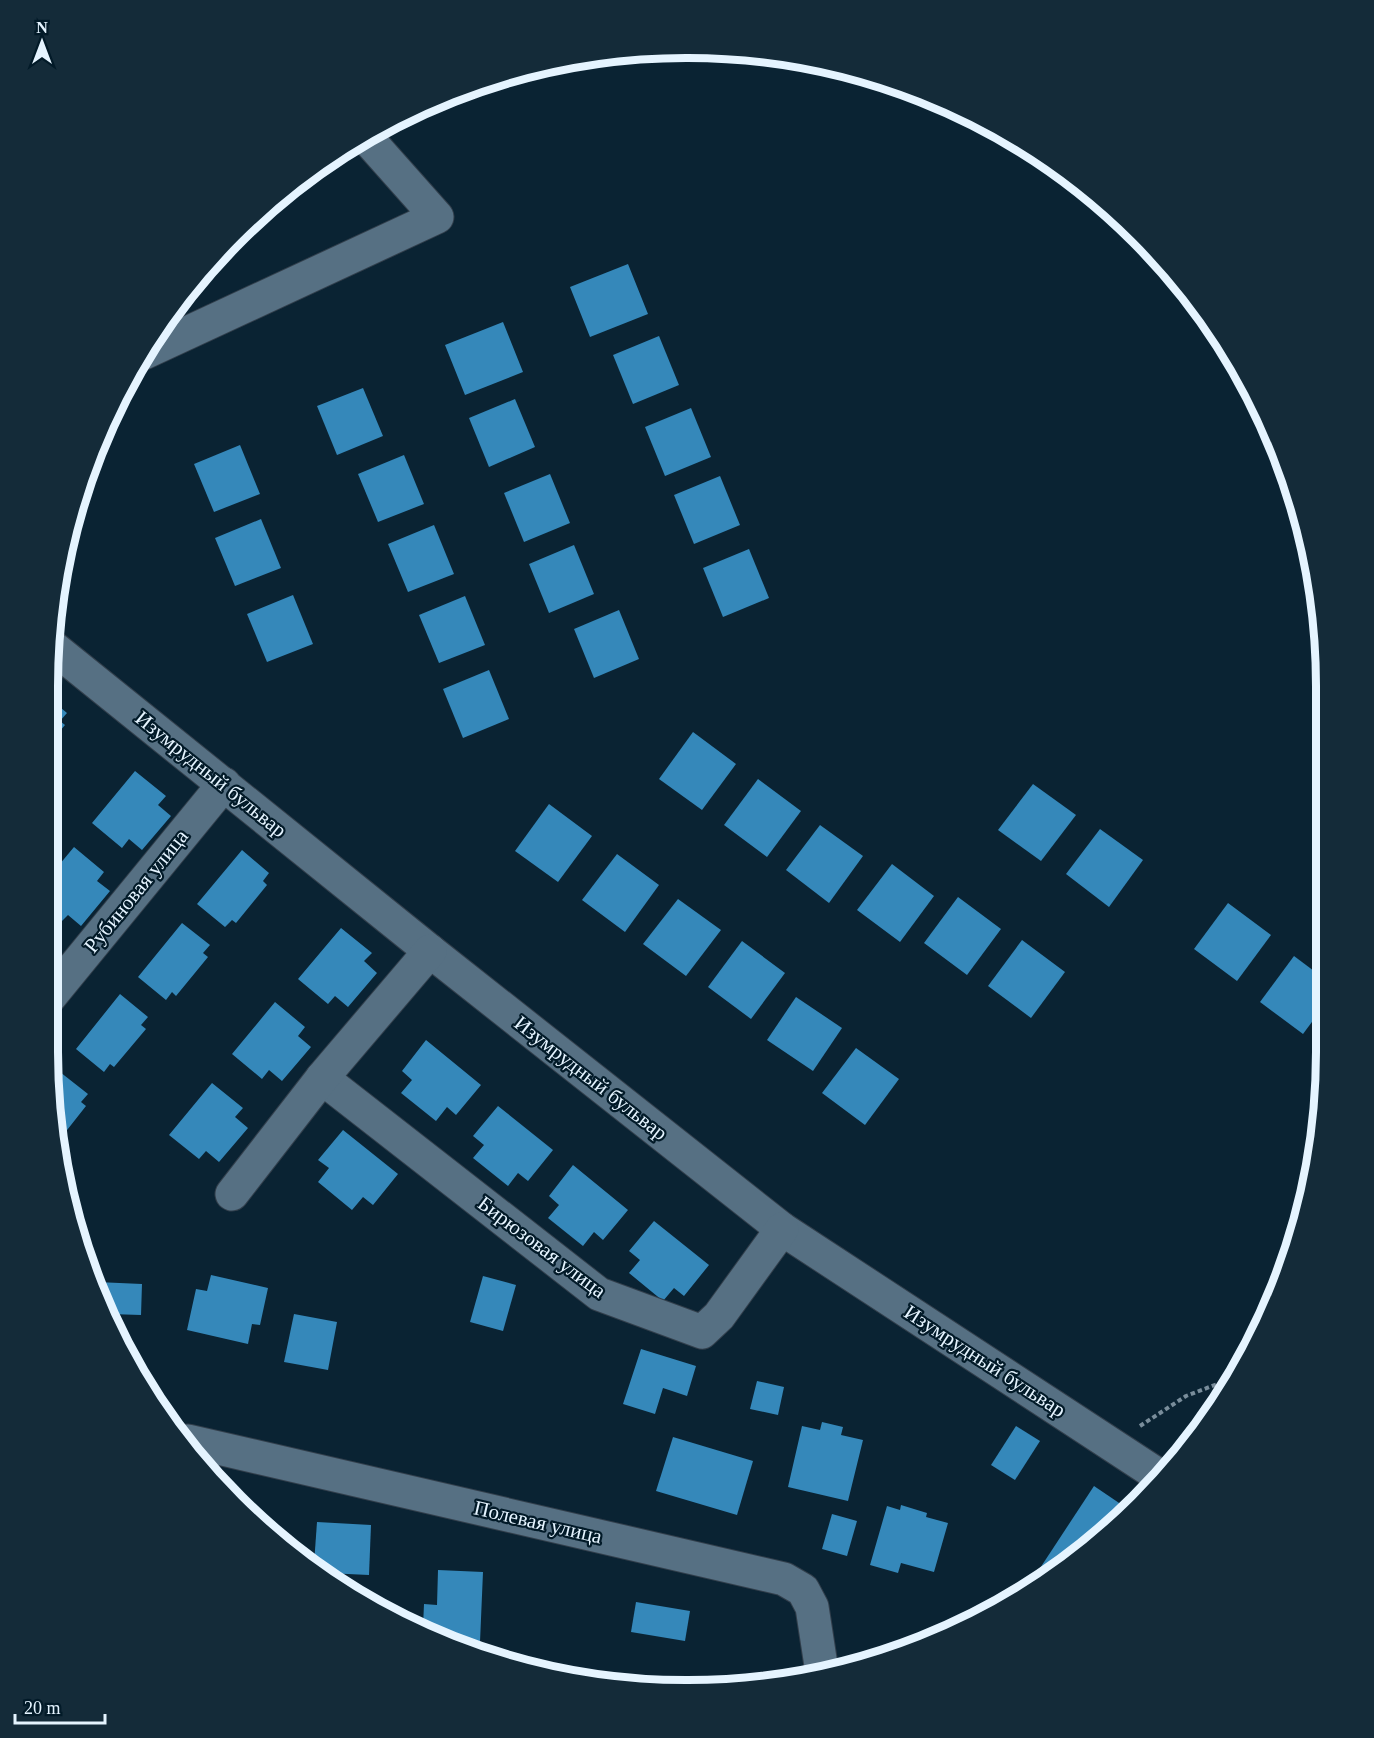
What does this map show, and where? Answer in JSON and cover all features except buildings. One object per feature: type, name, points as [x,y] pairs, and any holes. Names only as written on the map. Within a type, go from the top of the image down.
[{"type":"street","points":[[159,346],[437,217],[371,144]]},
{"type":"street","name":"Изумрудный бульвар","points":[[60,653],[430,951],[782,1229],[1153,1472]]},
{"type":"street","name":"Рубиновая улица","points":[[58,987],[224,784]]},
{"type":"street","points":[[232,1194],[322,1078],[430,951]]},
{"type":"street","name":"Бирюзовая улица","points":[[322,1078],[599,1294],[702,1332],[719,1316],[782,1229]]},
{"type":"street","name":"Полевая улица","points":[[195,1443],[784,1579],[803,1590],[812,1607],[821,1665]]},
{"type":"path","points":[[1112,1445],[1186,1396],[1220,1383]]}]
